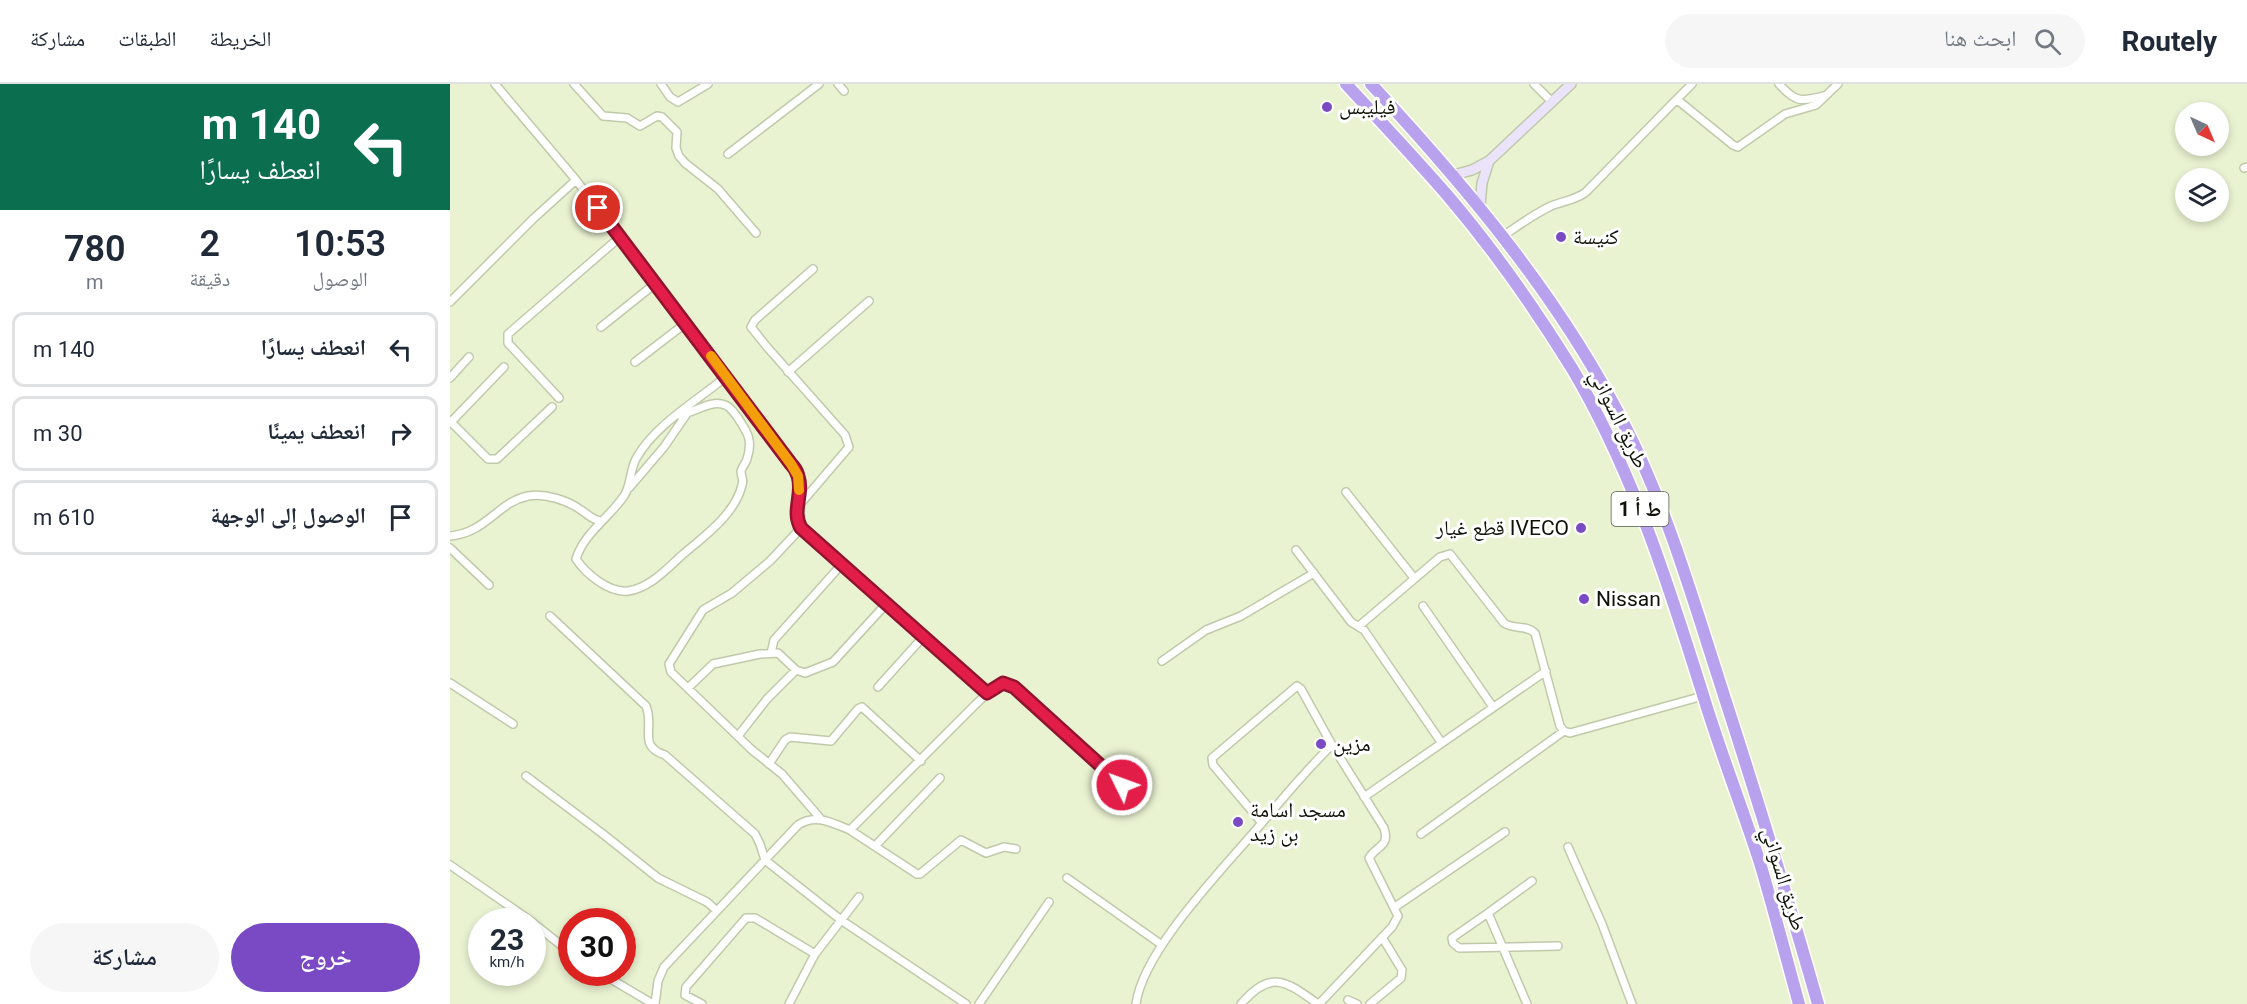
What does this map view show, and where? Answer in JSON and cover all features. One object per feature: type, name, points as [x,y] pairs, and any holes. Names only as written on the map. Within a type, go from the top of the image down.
[{"type":"highway","name":"طريق السواني","points":[[1346,84],[1448,196],[1485,243],[1531,306],[1574,373],[1608,439],[1653,541],[1684,630],[1703,696],[1761,866],[1800,1004]]},
{"type":"highway","name":"طريق السواني","points":[[1371,84],[1454,175],[1535,277],[1580,346],[1627,430],[1650,481],[1678,554],[1701,623],[1777,862],[1818,1004]]},
{"type":"main road","points":[[1454,175],[1472,170],[1490,161],[1570,84]]},
{"type":"main road","points":[[1480,207],[1482,183],[1490,161]]},
{"type":"street","points":[[495,84],[576,180],[656,283],[727,376],[798,476],[800,488],[796,516],[801,528],[987,693]]},
{"type":"street","points":[[574,84],[606,118],[627,118],[640,126],[657,116],[662,117],[677,132],[676,148],[679,156],[718,189],[756,233]]},
{"type":"street","points":[[661,84],[670,97],[678,102],[708,84]]},
{"type":"street","points":[[728,154],[819,84]]},
{"type":"street","points":[[838,84],[844,91]]},
{"type":"street","points":[[1534,84],[1552,102]]},
{"type":"street","points":[[1503,236],[1533,215],[1579,197],[1586,192],[1692,84]]},
{"type":"street","points":[[1779,84],[1791,97],[1799,100],[1806,101],[1827,95]]},
{"type":"street","points":[[1675,101],[1680,102],[1738,147],[1785,114],[1816,105],[1838,84]]},
{"type":"street","points":[[450,302],[533,219],[576,180]]},
{"type":"street","points":[[559,398],[508,343],[508,333],[620,237]]},
{"type":"street","points":[[796,509],[849,447],[849,444],[845,435],[751,327],[755,320],[813,269]]},
{"type":"street","points":[[601,327],[656,283]]},
{"type":"street","points":[[789,372],[868,301]]},
{"type":"street","points":[[635,362],[686,323]]},
{"type":"street","points":[[450,378],[469,357]]},
{"type":"street","points":[[504,367],[451,421],[488,459],[497,459],[552,407]]},
{"type":"street","points":[[629,488],[630,471],[637,456],[656,433],[727,376]]},
{"type":"street","points":[[678,415],[686,415],[711,404],[724,404],[729,407],[749,433],[751,445],[747,462],[742,469],[741,488],[734,504],[722,520],[658,576],[641,588],[626,591],[604,585],[576,559],[579,550],[664,447],[686,415]]},
{"type":"street","points":[[1346,492],[1414,578]]},
{"type":"street","points":[[450,536],[473,530],[502,509],[530,495],[562,500],[593,519],[601,521]]},
{"type":"street","points":[[801,528],[770,561],[732,593],[703,610],[669,664],[671,672],[782,774],[820,818]]},
{"type":"street","points":[[450,548],[489,585]]},
{"type":"street","points":[[1296,550],[1351,622],[1359,626],[1441,742]]},
{"type":"street","points":[[1359,626],[1443,555],[1450,554],[1504,623],[1512,627],[1528,628],[1535,633],[1560,726],[1564,731],[1570,733],[1703,696]]},
{"type":"street","points":[[771,653],[774,640],[842,564]]},
{"type":"street","points":[[1162,661],[1206,630],[1241,616],[1314,573]]},
{"type":"street","points":[[688,688],[713,664],[771,653],[778,653],[796,670],[805,673],[833,662],[886,603]]},
{"type":"street","points":[[1423,606],[1493,707]]},
{"type":"street","points":[[550,616],[646,706],[651,717],[649,743],[652,749],[664,755],[755,834],[765,860],[841,920],[966,1004]]},
{"type":"street","points":[[878,687],[924,636]]},
{"type":"street","points":[[738,736],[767,699],[796,670]]},
{"type":"street","points":[[1364,797],[1546,671]]},
{"type":"street","points":[[450,682],[513,724]]},
{"type":"street","points":[[850,830],[987,693],[1003,683],[1014,687],[1122,785]]},
{"type":"street","points":[[1241,1004],[1260,987],[1286,982],[1319,1004],[1382,937],[1398,916],[1370,861],[1370,856],[1384,843],[1386,834],[1301,689],[1297,686],[1212,758],[1213,765],[1262,823]]},
{"type":"street","points":[[769,764],[785,740],[790,737],[831,741],[862,707],[921,760]]},
{"type":"street","points":[[1422,834],[1564,731]]},
{"type":"street","points":[[1136,1003],[1152,961],[1162,945],[1207,886],[1332,745]]},
{"type":"street","points":[[526,776],[657,878],[707,902],[717,911]]},
{"type":"street","points":[[876,846],[939,778]]},
{"type":"street","points":[[623,986],[654,1004],[658,981],[664,967],[798,825],[811,818],[820,818],[850,830],[917,874],[920,874],[961,840],[986,853],[1004,847],[1016,849]]},
{"type":"street","points":[[1395,908],[1505,832]]},
{"type":"street","points":[[1568,847],[1602,924],[1632,1004]]},
{"type":"street","points":[[450,865],[512,908]]},
{"type":"street","points":[[1066,878],[1162,945]]},
{"type":"street","points":[[1532,881],[1452,938],[1454,944],[1459,948],[1558,946]]},
{"type":"street","points":[[789,1004],[815,954],[859,897]]},
{"type":"street","points":[[980,1004],[1049,902]]},
{"type":"street","points":[[1488,913],[1527,1004]]},
{"type":"street","points":[[702,1004],[685,995],[686,987],[746,918],[755,918],[815,954]]},
{"type":"street","points":[[546,933],[558,943]]},
{"type":"street","points":[[1370,1004],[1401,978],[1402,974],[1402,970],[1382,937]]},
{"type":"street","points":[[1348,1000],[1357,1004]]},
{"type":"slow traffic","points":[[711,356],[791,464],[798,476],[799,490]]},
{"type":"place","name":"فيليبس","points":[[1327,107]]},
{"type":"place","name":"كنيسة","points":[[1561,237]]},
{"type":"place","name":"قطع غيار IVECO","points":[[1581,528]]},
{"type":"place","name":"Nissan","points":[[1584,599]]},
{"type":"place","name":"مزين","points":[[1321,744]]},
{"type":"place","name":"مسجد اسامة بن زيد","points":[[1238,822]]},
{"type":"route","points":[[598,208],[791,464],[798,476],[800,488],[796,516],[801,528],[987,693],[1003,683],[1014,687],[1122,785]]}]
